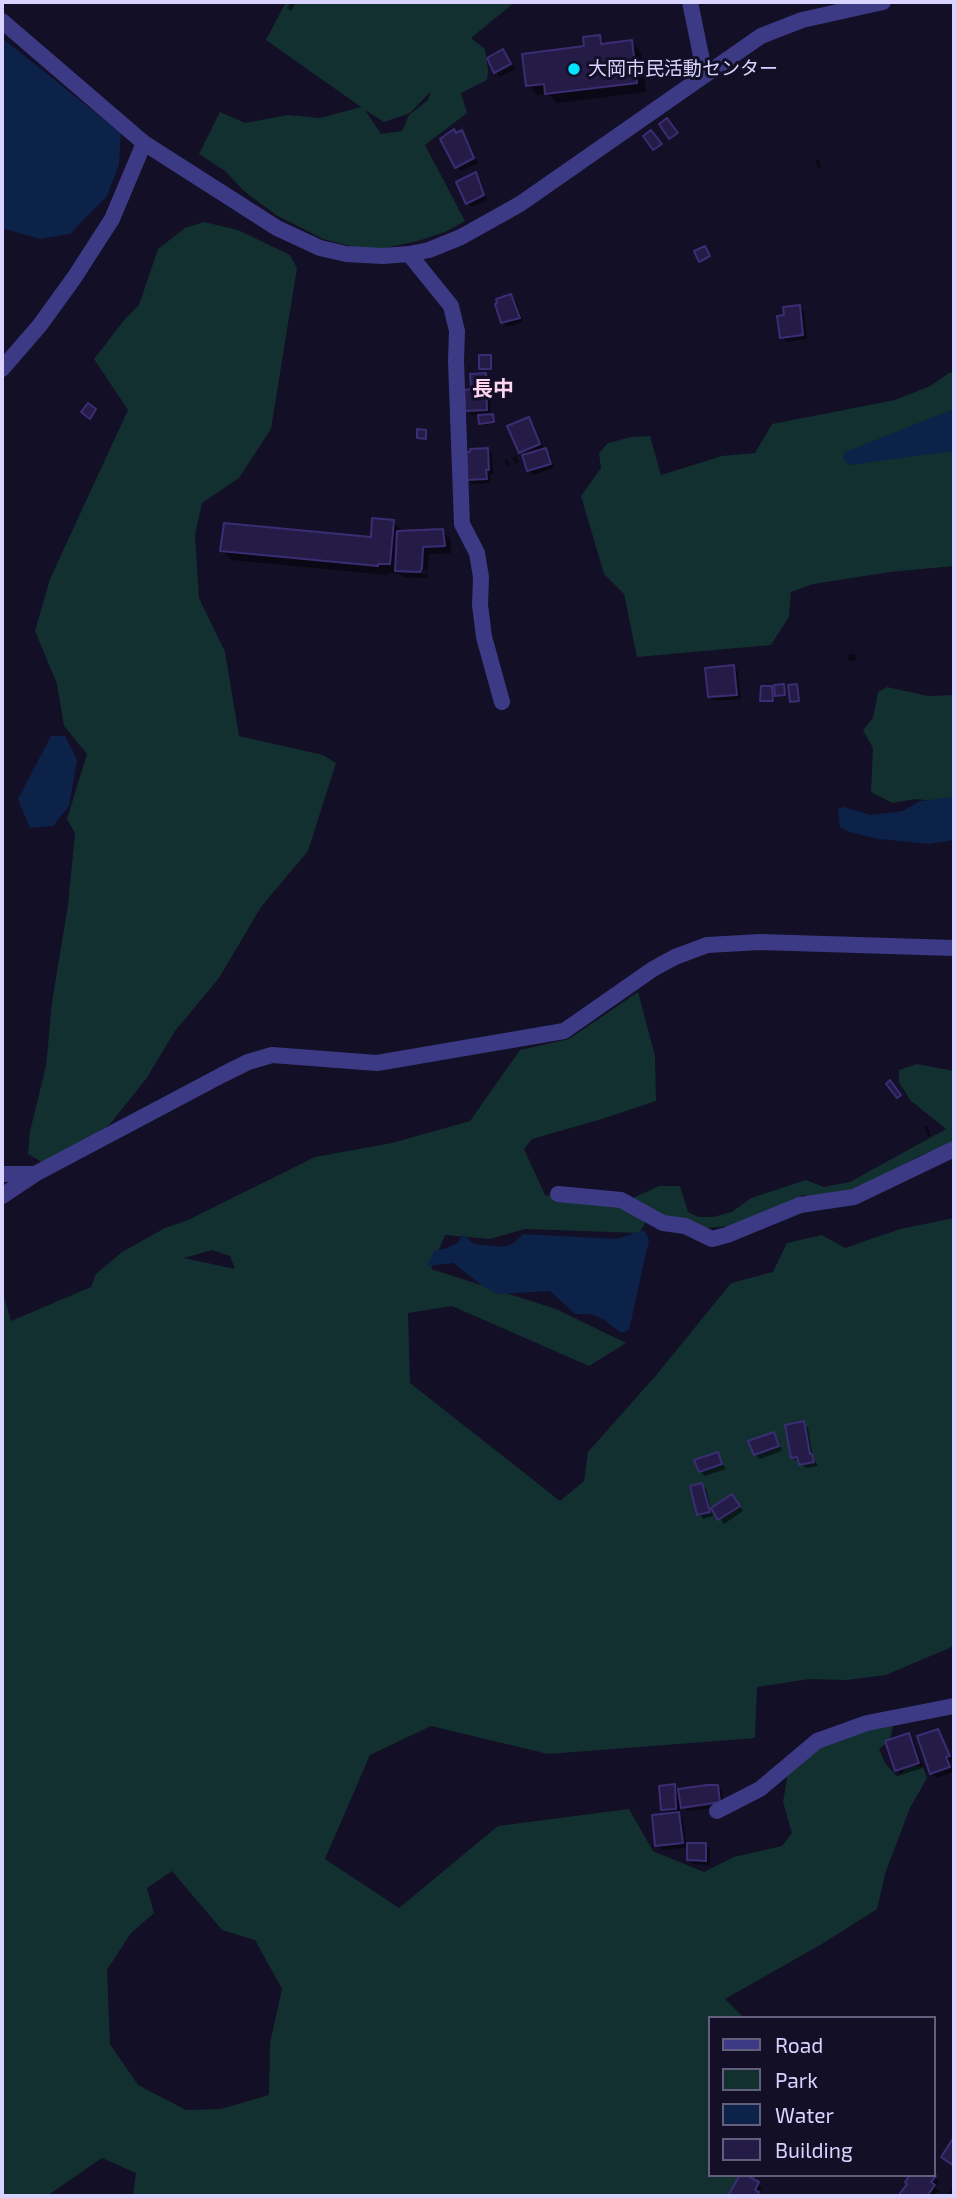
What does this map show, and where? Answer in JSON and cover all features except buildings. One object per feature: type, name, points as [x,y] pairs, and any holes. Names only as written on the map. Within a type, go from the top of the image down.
[{"type":"street","points":[[690,2],[705,75]]},
{"type":"street","points":[[2,21],[144,144],[276,228],[320,248],[346,254],[409,254],[429,250],[461,237],[520,204],[761,36],[780,27],[883,2]]},
{"type":"street","points":[[2,369],[47,316],[112,219],[144,144]]},
{"type":"street","points":[[409,254],[451,306],[457,331],[462,524],[477,553],[484,637],[502,702]]},
{"type":"street","points":[[2,1196],[35,1174],[248,1062],[283,1055],[377,1063],[564,1031],[653,969],[707,945],[760,942],[954,948]]},
{"type":"street","points":[[558,1194],[621,1200],[663,1223],[685,1226],[712,1239],[727,1236],[800,1205],[854,1197],[954,1149]]},
{"type":"street","points":[[2,1174],[35,1174]]},
{"type":"street","points":[[717,1811],[760,1789],[817,1741],[867,1723],[954,1706]]},
{"type":"green space","points":[[286,2],[515,2],[471,38],[485,49],[488,70],[487,80],[461,93],[467,113],[425,145],[465,221],[445,232],[418,241],[370,251],[323,239],[276,215],[244,191],[225,171],[199,154],[220,112],[245,123],[288,115],[320,118],[361,107],[266,40]],"holes":[[[431,91],[428,100],[409,115],[402,131],[381,134],[365,110],[384,122],[410,113]]]},
{"type":"green space","points":[[204,222],[238,230],[290,255],[297,268],[271,429],[239,478],[202,503],[195,535],[199,598],[225,652],[239,736],[323,755],[336,763],[308,851],[261,907],[219,978],[175,1031],[146,1079],[110,1124],[90,1141],[43,1163],[28,1154],[30,1131],[46,1066],[52,1002],[68,905],[75,833],[67,819],[87,754],[64,726],[57,684],[35,631],[50,579],[128,410],[94,359],[139,305],[158,249],[185,228]]},
{"type":"green space","points":[[949,373],[954,373],[954,566],[890,572],[813,584],[791,592],[789,617],[771,645],[637,657],[624,594],[604,574],[581,496],[601,468],[599,453],[608,443],[631,437],[650,436],[661,475],[722,456],[755,453],[772,424],[895,400],[930,386]]},
{"type":"green space","points":[[887,687],[928,696],[954,695],[954,797],[942,802],[916,799],[892,803],[871,792],[873,748],[863,730],[873,718],[878,692]]},
{"type":"green space","points":[[638,992],[655,1056],[656,1101],[532,1139],[524,1149],[545,1195],[622,1203],[659,1186],[680,1186],[688,1212],[698,1217],[713,1217],[732,1212],[751,1198],[806,1180],[824,1187],[850,1182],[946,1129],[910,1100],[899,1082],[899,1070],[917,1064],[954,1071],[954,1142],[919,1156],[851,1193],[823,1199],[803,1195],[763,1215],[729,1226],[707,1228],[670,1216],[647,1220],[639,1233],[525,1229],[490,1239],[445,1235],[431,1269],[556,1309],[626,1343],[589,1366],[452,1306],[408,1313],[410,1383],[560,1501],[584,1481],[588,1452],[658,1373],[731,1283],[773,1272],[787,1243],[822,1235],[845,1248],[900,1229],[954,1218],[954,1646],[886,1675],[847,1680],[810,1679],[757,1687],[755,1738],[548,1754],[431,1726],[370,1755],[325,1859],[399,1908],[498,1826],[629,1809],[653,1851],[704,1872],[734,1857],[782,1846],[792,1833],[783,1802],[788,1773],[820,1747],[894,1721],[890,1740],[879,1749],[885,1763],[898,1777],[909,1765],[923,1767],[927,1778],[910,1808],[885,1874],[877,1909],[725,1999],[742,2016],[708,2016],[708,2177],[755,2177],[737,2196],[133,2196],[136,2173],[102,2158],[47,2196],[2,2196],[2,1290],[11,1321],[91,1287],[96,1274],[122,1252],[165,1228],[188,1220],[315,1157],[392,1143],[470,1121],[520,1050],[569,1039]],"holes":[[[212,1250],[230,1256],[235,1269],[184,1258]],[[172,1871],[222,1930],[255,1940],[282,1989],[270,2043],[269,2095],[221,2109],[186,2110],[138,2085],[110,2044],[107,1970],[131,1933],[154,1913],[147,1888]]]},
{"type":"water","points":[[2,38],[121,133],[119,165],[107,196],[70,234],[40,239],[5,229],[2,233]]},
{"type":"water","points":[[954,409],[954,451],[849,465],[843,459],[844,453]]},
{"type":"water","points":[[51,736],[65,736],[77,760],[69,806],[53,826],[30,828],[18,799]]},
{"type":"water","points":[[954,797],[954,840],[929,844],[879,839],[849,832],[840,827],[838,809],[844,807],[871,815],[903,811],[920,801]]},
{"type":"water","points":[[644,1230],[649,1240],[629,1330],[621,1333],[603,1319],[591,1314],[575,1314],[550,1291],[497,1294],[453,1263],[427,1266],[434,1251],[458,1243],[463,1234],[474,1244],[504,1247],[514,1243],[523,1234],[617,1239]]},
{"type":"place","name":"大岡市民活動センター","points":[[574,69]]},
{"type":"district","name":"長中","points":[[493,389]]}]
